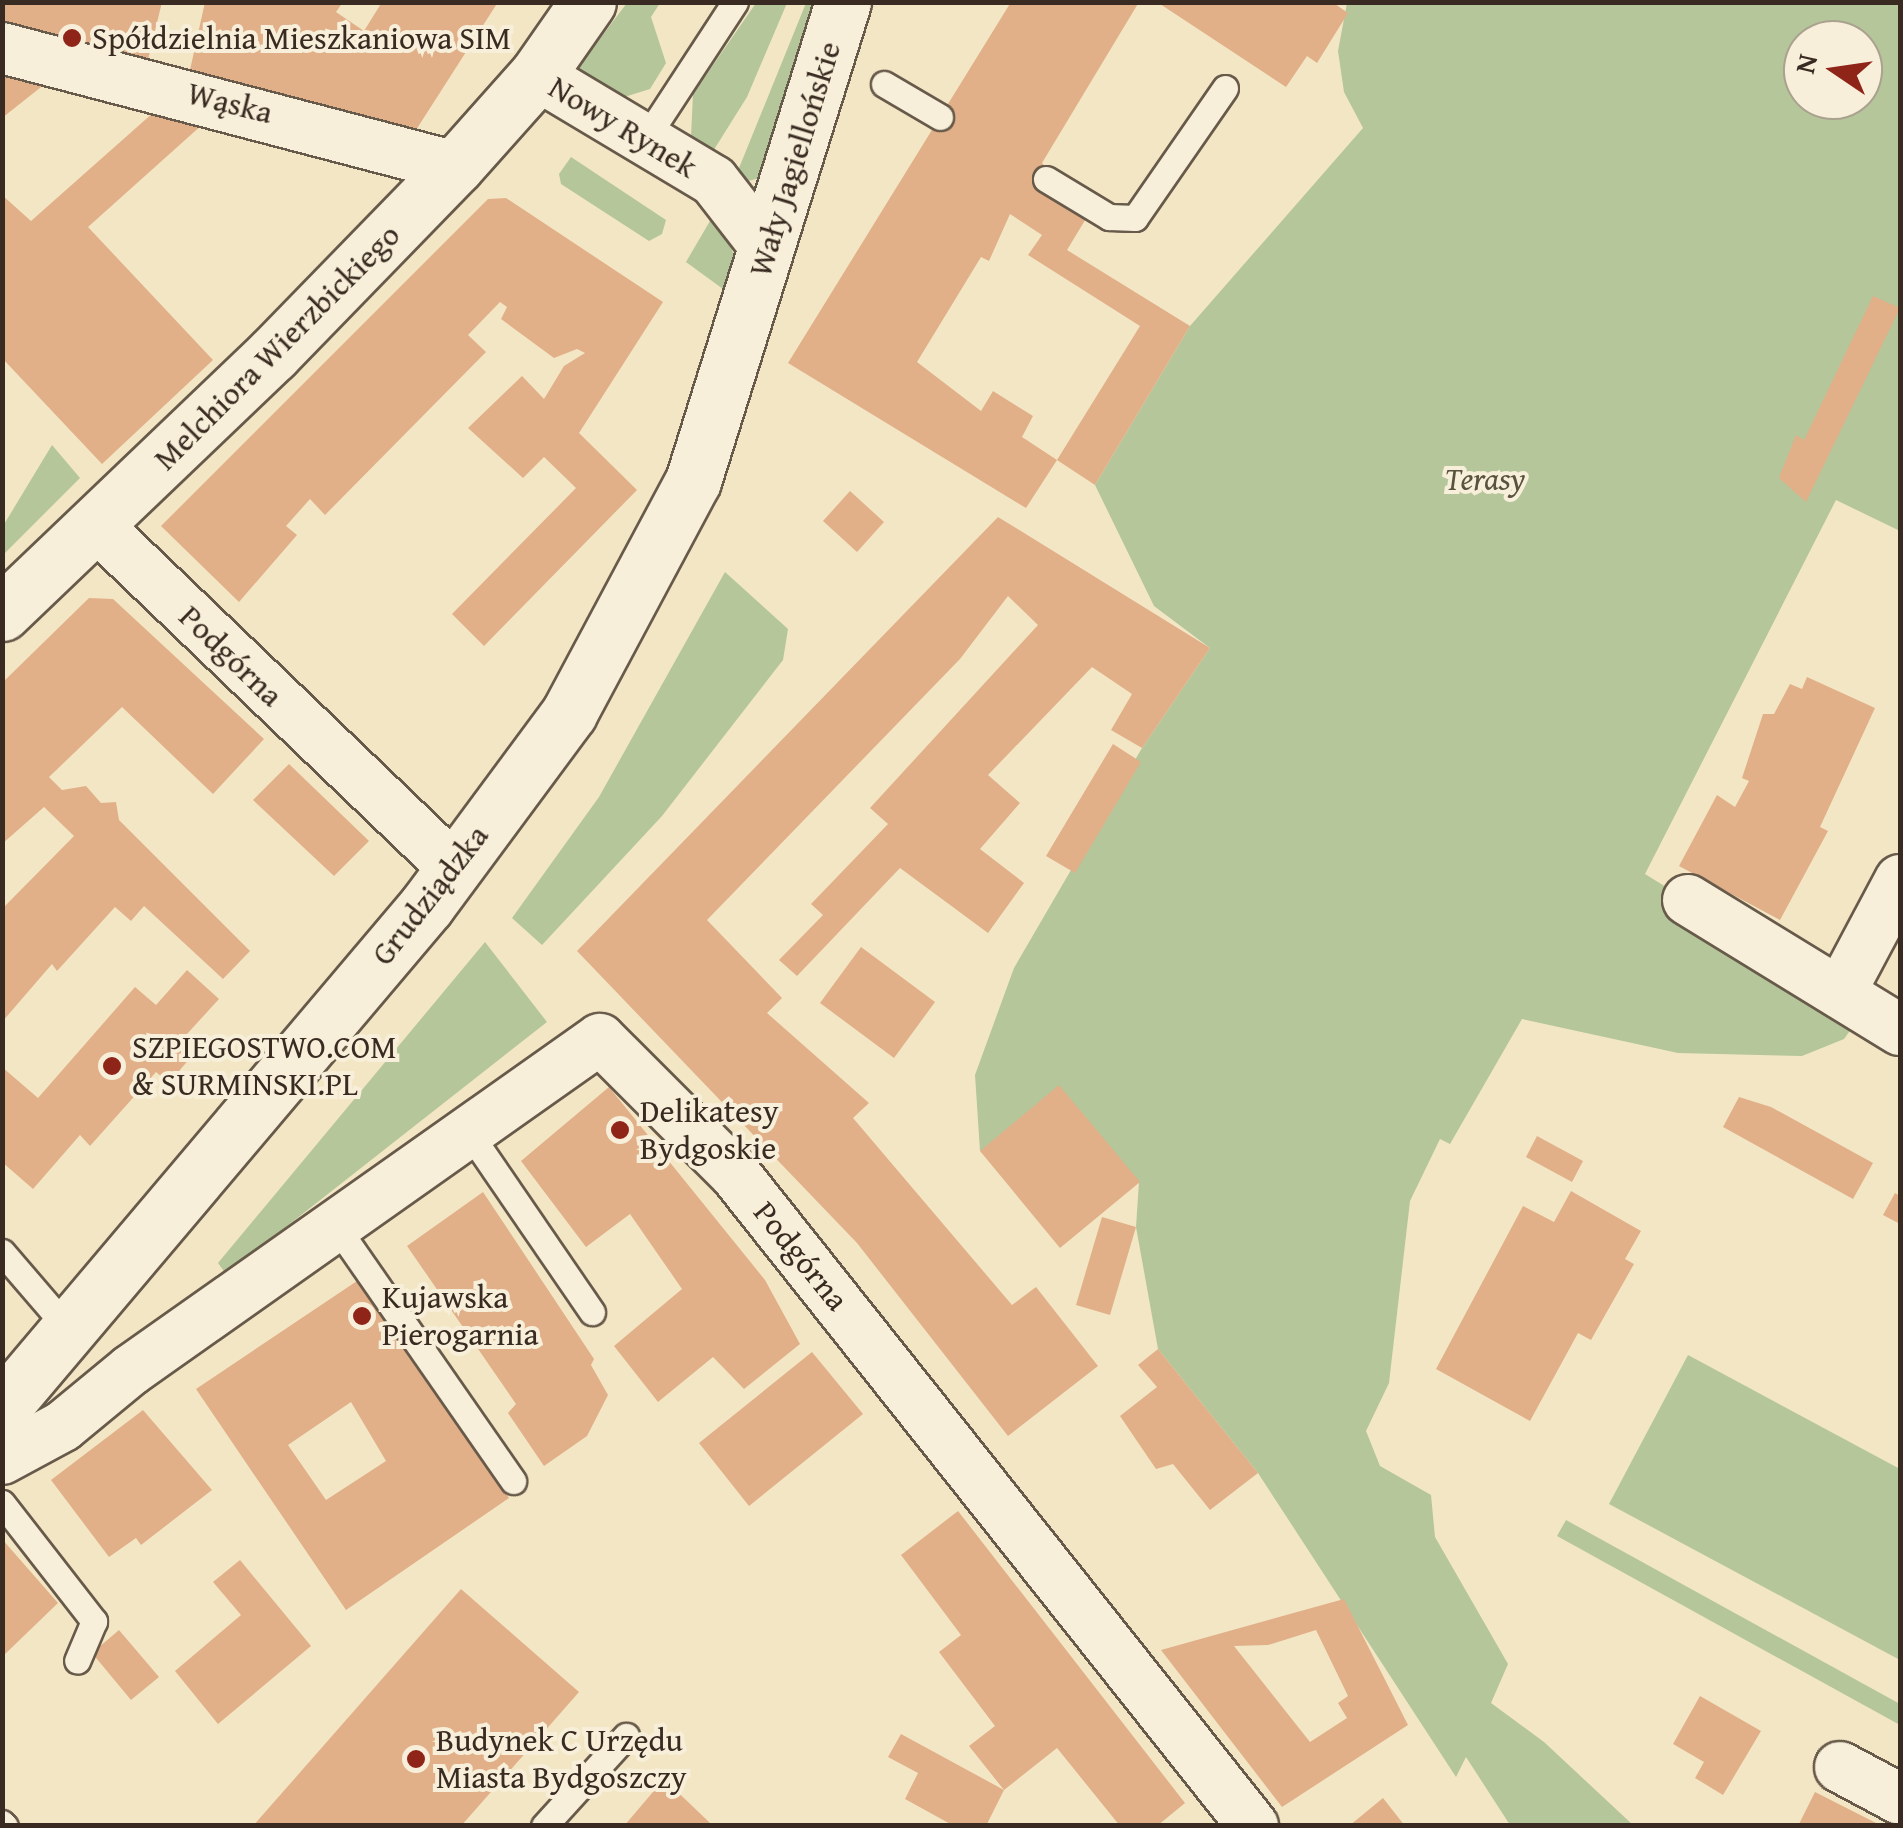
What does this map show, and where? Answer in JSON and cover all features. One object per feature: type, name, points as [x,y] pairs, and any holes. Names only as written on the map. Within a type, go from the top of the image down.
[{"type":"main road","name":"Nowy Rynek","points":[[536,76],[588,2]]},
{"type":"main road","name":"Wały Jagiellońskie","points":[[747,315],[843,2]]},
{"type":"main road","name":"Melchiora Wierzbickiego","points":[[2,613],[96,526],[455,167],[536,76]]},
{"type":"main road","name":"Grudziądzka","points":[[2,1408],[454,868],[569,712],[694,481],[747,315]]},
{"type":"street","name":"Wąska","points":[[2,48],[455,167]]},
{"type":"street","name":"Nowy Rynek","points":[[536,76],[714,181],[766,248]]},
{"type":"street","name":"Podgórna","points":[[96,526],[454,868]]},
{"type":"street","points":[[1840,993],[1900,880]]},
{"type":"street","points":[[1688,900],[1900,1030]]},
{"type":"street","name":"Podgórna","points":[[2,1459],[63,1426],[131,1370],[338,1228],[600,1039],[734,1174],[1244,1822]]},
{"type":"street","points":[[1840,1767],[1900,1799]]},
{"type":"lane","points":[[644,142],[734,2]]},
{"type":"lane","points":[[884,84],[940,118]]},
{"type":"lane","points":[[1046,179],[1109,217],[1135,218],[1225,88]]},
{"type":"lane","points":[[470,1134],[592,1312]]},
{"type":"lane","points":[[338,1228],[513,1481]]},
{"type":"lane","points":[[5,1259],[69,1330]]},
{"type":"lane","points":[[2,1503],[94,1622],[78,1660]]},
{"type":"lane","points":[[544,1826],[626,1736]]},
{"type":"green space","points":[[627,3],[660,3],[651,17],[666,63],[650,89],[621,98],[576,70]]},
{"type":"green space","points":[[756,3],[787,3],[747,97],[710,156],[691,137],[693,94]]},
{"type":"green space","points":[[806,3],[814,3],[760,178],[748,181],[737,173]]},
{"type":"green space","name":"Terasy","points":[[1347,3],[1900,3],[1900,531],[1836,500],[1645,874],[1865,1010],[1844,1039],[1802,1056],[1678,1053],[1522,1019],[1450,1144],[1440,1139],[1410,1201],[1389,1383],[1366,1431],[1380,1466],[1431,1495],[1435,1537],[1508,1664],[1491,1703],[1544,1742],[1633,1825],[1510,1825],[1466,1757],[1456,1777],[1258,1473],[1158,1349],[1136,1227],[1139,1182],[980,1151],[975,1075],[1014,968],[1142,748],[1210,648],[1154,606],[1095,485],[1190,326],[1363,128],[1344,92],[1338,51]]},
{"type":"green space","points":[[571,157],[666,220],[662,234],[649,241],[561,184],[559,174]]},
{"type":"green space","points":[[717,209],[734,256],[723,289],[686,262]]},
{"type":"green space","points":[[52,445],[80,478],[3,555],[3,526]]},
{"type":"green space","points":[[725,572],[788,629],[783,660],[662,816],[542,945],[512,918],[599,797]]},
{"type":"green space","points":[[485,942],[547,1022],[226,1274],[218,1263]]},
{"type":"green space","points":[[1688,1355],[1900,1469],[1900,1660],[1609,1504]]},
{"type":"green space","points":[[1566,1520],[1900,1704],[1900,1725],[1557,1536]]},
{"type":"building","points":[[2,2],[162,2],[146,68],[2,32]]},
{"type":"building","points":[[205,2],[343,2],[336,12],[364,31],[382,2],[498,2],[416,130],[188,79]]},
{"type":"building","points":[[1011,2],[1139,2],[1042,163],[1087,217],[1067,250],[1190,326],[1095,485],[1057,460],[1026,508],[788,363]],"holes":[[[1010,214],[1042,235],[1028,255],[1140,326],[1057,460],[1022,437],[1033,416],[993,391],[981,411],[917,362],[981,257],[989,261]]]},
{"type":"building","points":[[1157,2],[1332,2],[1348,13],[1317,63],[1307,56],[1286,87]]},
{"type":"building","points":[[2,65],[55,76],[2,118]]},
{"type":"building","points":[[163,104],[213,115],[88,227],[213,360],[102,464],[2,358],[2,195],[31,221]]},
{"type":"building","points":[[506,198],[663,302],[579,433],[637,490],[484,646],[452,614],[576,488],[544,457],[523,478],[468,428],[522,376],[544,399],[564,366],[585,353],[577,349],[554,358],[501,319],[507,307],[500,302],[468,335],[486,352],[325,515],[310,499],[286,526],[297,535],[239,602],[161,526],[488,199]]},
{"type":"building","points":[[1873,296],[1900,308],[1806,502],[1779,478],[1796,435],[1804,440]]},
{"type":"building","points":[[850,491],[884,522],[857,552],[823,521]]},
{"type":"building","points":[[998,517],[1210,648],[1142,748],[1111,730],[1132,694],[1092,667],[988,775],[1020,803],[980,849],[1024,883],[988,933],[900,868],[797,976],[779,960],[823,915],[811,904],[888,824],[870,808],[1038,625],[1008,596],[960,659],[707,920],[782,998],[767,1013],[869,1103],[853,1118],[1012,1305],[1036,1287],[1098,1366],[1008,1436],[857,1243],[577,951]]},
{"type":"building","points":[[89,598],[113,599],[264,739],[213,794],[122,707],[49,777],[62,790],[86,786],[101,803],[116,802],[119,820],[250,951],[223,979],[144,906],[131,921],[115,907],[57,971],[52,964],[2,1022],[2,909],[74,836],[44,807],[2,844],[2,683]]},
{"type":"building","points":[[1807,677],[1875,708],[1820,827],[1828,831],[1780,920],[1679,866],[1717,795],[1735,807],[1749,781],[1742,778],[1763,714],[1774,714],[1790,684],[1802,689]]},
{"type":"building","points":[[1113,744],[1141,762],[1075,873],[1046,856]]},
{"type":"building","points":[[289,764],[369,841],[334,876],[253,800]]},
{"type":"building","points":[[861,947],[935,1002],[894,1058],[820,1003]]},
{"type":"building","points":[[187,970],[219,999],[187,1034],[201,1045],[169,1083],[156,1072],[90,1146],[80,1135],[33,1189],[2,1162],[2,1067],[38,1098],[135,987],[156,1005]]},
{"type":"building","points":[[1059,1085],[1140,1182],[1060,1248],[980,1151]]},
{"type":"building","points":[[609,1087],[765,1280],[800,1344],[744,1389],[713,1357],[658,1402],[614,1346],[682,1289],[630,1214],[586,1247],[521,1161]]},
{"type":"building","points":[[1739,1097],[1771,1107],[1873,1163],[1853,1199],[1723,1127]]},
{"type":"building","points":[[1537,1136],[1583,1161],[1572,1182],[1526,1157]]},
{"type":"building","points":[[1571,1191],[1641,1231],[1625,1259],[1634,1264],[1591,1340],[1578,1333],[1530,1421],[1436,1369],[1523,1206],[1554,1222]]},
{"type":"building","points":[[483,1192],[594,1359],[591,1365],[608,1395],[587,1436],[544,1466],[508,1413],[516,1404],[407,1246]]},
{"type":"building","points":[[1895,1193],[1900,1196],[1900,1224],[1883,1215]]},
{"type":"building","points":[[1102,1217],[1136,1227],[1110,1315],[1076,1305]]},
{"type":"building","points":[[357,1281],[509,1498],[346,1610],[196,1389]],"holes":[[[351,1402],[386,1461],[326,1500],[288,1445]]]},
{"type":"building","points":[[1158,1349],[1258,1473],[1210,1510],[1173,1464],[1156,1469],[1120,1416],[1157,1387],[1138,1365]]},
{"type":"building","points":[[812,1352],[863,1414],[749,1506],[699,1443]]},
{"type":"building","points":[[143,1410],[212,1490],[141,1545],[136,1538],[109,1557],[51,1480]]},
{"type":"building","points":[[958,1511],[1185,1803],[1157,1826],[1120,1826],[1057,1748],[1004,1790],[969,1746],[995,1726],[939,1652],[961,1635],[901,1555]]},
{"type":"building","points":[[2,1539],[58,1603],[2,1657]]},
{"type":"building","points":[[240,1560],[311,1646],[218,1724],[175,1671],[241,1615],[213,1582]]},
{"type":"building","name":"Budynek C Urzędu Miasta Bydgoszczy","points":[[461,1589],[579,1692],[461,1826],[253,1826]]},
{"type":"building","points":[[1344,1599],[1408,1725],[1282,1807],[1161,1650]],"holes":[[[1316,1630],[1348,1696],[1338,1703],[1347,1718],[1310,1742],[1234,1646],[1268,1645]]]},
{"type":"building","points":[[119,1630],[159,1677],[131,1700],[92,1653]]},
{"type":"building","points":[[1700,1696],[1761,1731],[1723,1795],[1695,1778],[1704,1762],[1673,1744]]},
{"type":"building","points":[[901,1734],[1004,1790],[986,1826],[954,1826],[905,1799],[918,1773],[888,1757]]},
{"type":"building","points":[[664,1779],[709,1822],[713,1826],[624,1826]]},
{"type":"building","points":[[1815,1792],[1882,1826],[1798,1826]]},
{"type":"building","points":[[1383,1798],[1405,1826],[1349,1826]]},
{"type":"place","name":"Spółdzielnia Mieszkaniowa SIM","points":[[72,38]]},
{"type":"place","name":"SZPIEGOSTWO.COM & SURMINSKI.PL","points":[[112,1066]]},
{"type":"place","name":"Delikatesy Bydgoskie","points":[[620,1130]]},
{"type":"place","name":"Kujawska Pierogarnia","points":[[362,1316]]},
{"type":"place","name":"Budynek C Urzędu Miasta Bydgoszczy","points":[[416,1759]]}]
